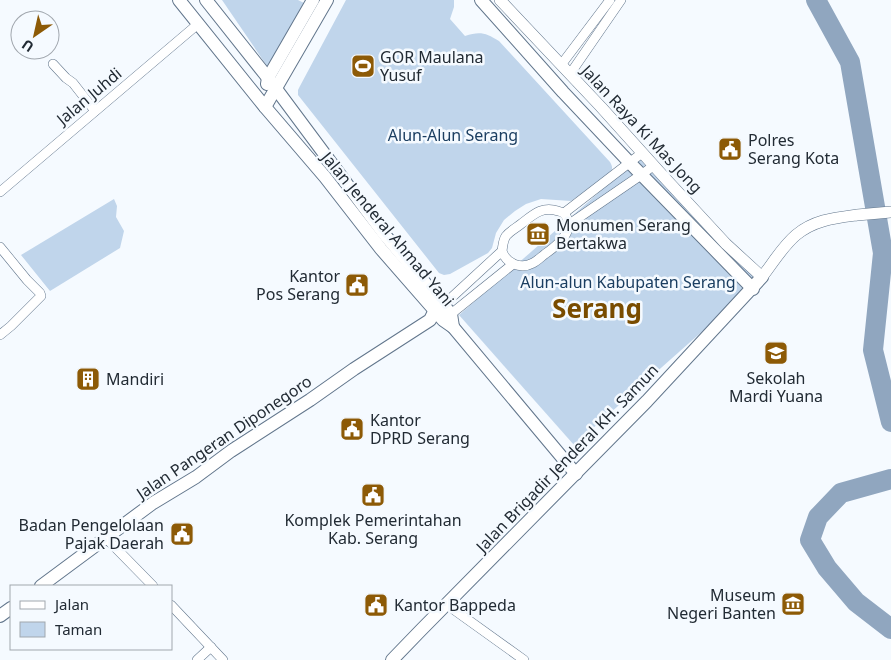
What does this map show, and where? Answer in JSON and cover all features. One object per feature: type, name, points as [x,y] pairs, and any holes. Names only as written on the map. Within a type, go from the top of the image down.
[{"type":"main road","name":"Jalan Jenderal Ahmad Yani","points":[[179,0],[381,249],[442,316],[576,474]]},
{"type":"main road","points":[[206,0],[276,88],[442,316]]},
{"type":"main road","points":[[265,107],[268,78],[313,0]]},
{"type":"main road","points":[[265,107],[327,0]]},
{"type":"main road","points":[[481,0],[641,175],[753,289]]},
{"type":"main road","name":"Jalan Brigadir Jenderal KH. Samun","points":[[392,660],[652,396],[753,289],[762,277]]},
{"type":"main road","name":"Jalan Pangeran Diponegoro","points":[[42,585],[153,503],[354,369],[442,316]]},
{"type":"street","name":"Jalan Raya Ki Mas Jong","points":[[500,0],[726,244],[762,277]]},
{"type":"street","points":[[560,65],[610,0]]},
{"type":"street","points":[[570,74],[621,0]]},
{"type":"street","name":"Jalan Juhdi","points":[[0,192],[198,24]]},
{"type":"street","points":[[53,64],[66,78],[74,83],[95,110]]},
{"type":"street","points":[[564,213],[642,153]]},
{"type":"street","points":[[568,225],[653,166]]},
{"type":"street","points":[[546,209],[564,213],[568,218],[568,225],[563,239],[554,247],[531,264],[523,266],[508,262],[502,250],[503,241],[507,235],[536,212],[546,209]]},
{"type":"street","points":[[762,277],[795,236],[819,221],[890,212]]},
{"type":"street","points":[[0,247],[41,296],[0,335]]},
{"type":"street","points":[[442,316],[451,298],[502,250]]},
{"type":"street","points":[[442,316],[513,264]]},
{"type":"street","points":[[106,538],[152,585]]},
{"type":"street","points":[[446,604],[524,660]]},
{"type":"street","points":[[172,605],[223,660]]},
{"type":"street","points":[[197,660],[211,647]]},
{"type":"green space","points":[[222,0],[298,0],[308,5],[267,66]]},
{"type":"green space","name":"Alun-Alun Serang","points":[[346,0],[454,0],[450,19],[465,36],[483,34],[499,41],[610,162],[612,168],[609,175],[571,201],[541,199],[526,204],[504,220],[496,233],[492,248],[488,253],[450,274],[444,275],[439,273],[298,95],[300,86]]},
{"type":"green space","name":"Alun-alun Kabupaten Serang","points":[[644,153],[758,282],[574,445],[459,315]]},
{"type":"green space","points":[[114,199],[117,206],[116,217],[124,231],[120,248],[50,291],[21,255]]},
{"type":"waterway","points":[[816,0],[850,62],[883,253],[873,350],[891,422]]},
{"type":"waterway","points":[[891,479],[841,493],[818,517],[810,540],[827,568],[856,602],[891,629]]},
{"type":"place","name":"GOR Maulana Yusuf","points":[[363,66]]},
{"type":"place","name":"Polres Serang Kota","points":[[730,149]]},
{"type":"place","name":"Monumen Serang Bertakwa","points":[[538,234]]},
{"type":"place","name":"Kantor Pos Serang","points":[[357,285]]},
{"type":"place","name":"Sekolah Mardi Yuana","points":[[776,353]]},
{"type":"place","name":"Mandiri","points":[[88,379]]},
{"type":"place","name":"Kantor DPRD Serang","points":[[352,429]]},
{"type":"place","name":"Komplek Pemerintahan Kab. Serang","points":[[373,495]]},
{"type":"place","name":"Badan Pengelolaan Pajak Daerah","points":[[182,534]]},
{"type":"place","name":"Museum Negeri Banten","points":[[793,604]]},
{"type":"place","name":"Kantor Bappeda","points":[[376,605]]},
{"type":"district","name":"Serang","points":[[597,308]]}]
